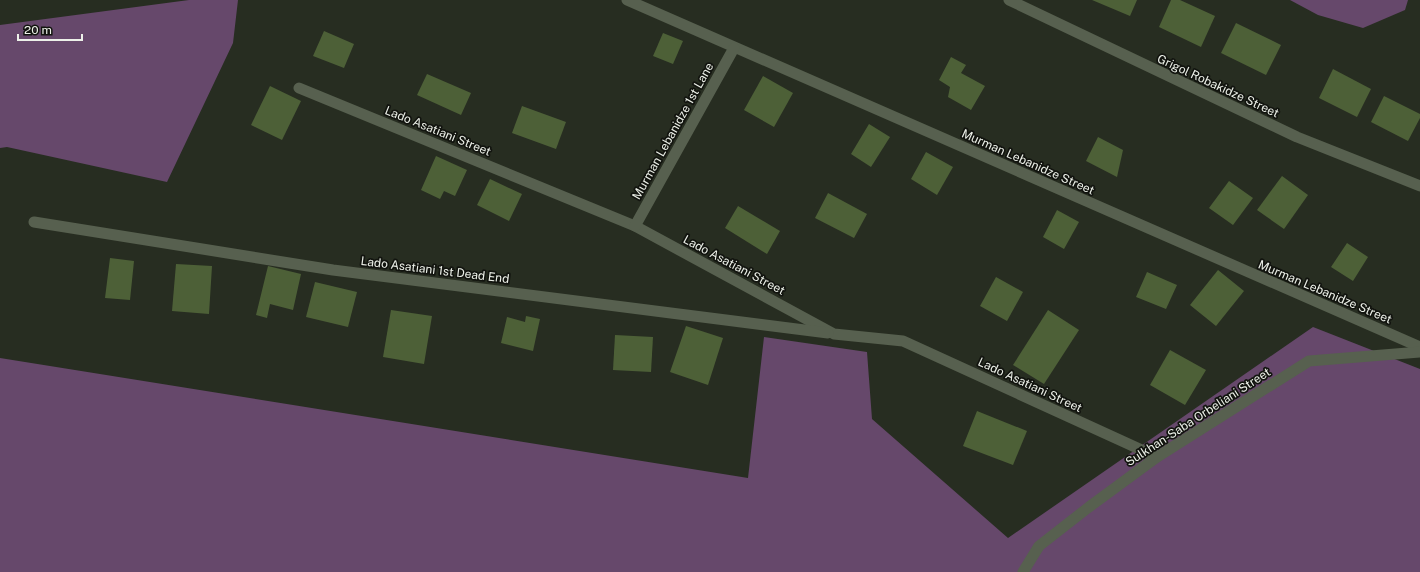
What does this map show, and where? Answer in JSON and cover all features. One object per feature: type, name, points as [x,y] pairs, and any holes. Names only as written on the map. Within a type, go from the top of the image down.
[{"type":"street","name":"Murman Lebanidze Street","points":[[627,0],[1420,347]]},
{"type":"street","name":"Grigol Robakidze Street","points":[[1009,0],[1297,137],[1420,186]]},
{"type":"street","name":"Murman Lebanidze 1st Lane","points":[[635,226],[734,48]]},
{"type":"street","name":"Lado Asatiani Street","points":[[299,88],[635,226],[834,334],[903,341],[1157,457]]},
{"type":"street","name":"Lado Asatiani 1st Dead End","points":[[34,222],[333,270],[834,334]]},
{"type":"street","name":"Sulkhan-Saba Orbeliani Street","points":[[1023,572],[1040,546],[1157,457],[1310,361],[1420,352]]},
{"type":"shaded area","points":[[189,0],[238,0],[233,43],[167,182],[7,147],[0,148],[0,25]]},
{"type":"shaded area","points":[[1290,0],[1408,0],[1405,10],[1363,28],[1318,15]]},
{"type":"shaded area","points":[[1313,327],[1420,369],[1420,572],[0,572],[0,358],[748,478],[764,337],[867,352],[872,419],[1008,538]]},
{"type":"building","points":[[1092,0],[1137,0],[1130,16]]},
{"type":"building","points":[[1171,0],[1180,0],[1215,16],[1201,47],[1159,27]]},
{"type":"building","points":[[1236,23],[1281,45],[1266,75],[1221,53]]},
{"type":"building","points":[[324,31],[354,44],[344,68],[313,56]]},
{"type":"building","points":[[663,33],[683,41],[673,64],[653,56]]},
{"type":"building","points":[[951,57],[966,65],[961,73],[985,86],[971,110],[948,97],[950,87],[939,80]]},
{"type":"building","points":[[1333,69],[1371,89],[1357,117],[1319,98]]},
{"type":"building","points":[[427,74],[471,93],[461,115],[417,95]]},
{"type":"building","points":[[763,76],[793,93],[774,127],[744,110]]},
{"type":"building","points":[[270,86],[301,101],[282,140],[251,125]]},
{"type":"building","points":[[1384,96],[1420,114],[1420,118],[1408,141],[1371,122]]},
{"type":"building","points":[[522,106],[566,122],[556,149],[512,133]]},
{"type":"building","points":[[869,124],[890,137],[871,167],[851,154]]},
{"type":"building","points":[[1098,137],[1123,150],[1117,177],[1086,161]]},
{"type":"building","points":[[926,152],[953,167],[937,195],[911,179]]},
{"type":"building","points":[[436,156],[467,170],[455,196],[444,191],[440,199],[421,190]]},
{"type":"building","points":[[1282,176],[1308,195],[1284,229],[1257,210]]},
{"type":"building","points":[[490,179],[522,194],[509,221],[477,205]]},
{"type":"building","points":[[1229,181],[1253,198],[1233,225],[1209,208]]},
{"type":"building","points":[[828,193],[867,214],[854,238],[815,218]]},
{"type":"building","points":[[738,206],[780,231],[767,254],[725,228]]},
{"type":"building","points":[[1057,210],[1079,222],[1064,249],[1043,237]]},
{"type":"building","points":[[1347,243],[1368,257],[1353,281],[1331,267]]},
{"type":"building","points":[[110,258],[134,261],[130,300],[105,298]]},
{"type":"building","points":[[176,264],[212,266],[209,314],[172,311]]},
{"type":"building","points":[[268,266],[301,274],[293,310],[270,304],[267,318],[256,315]]},
{"type":"building","points":[[1218,270],[1244,291],[1216,326],[1190,305]]},
{"type":"building","points":[[1147,272],[1177,285],[1166,309],[1136,297]]},
{"type":"building","points":[[996,277],[1023,292],[1007,321],[980,306]]},
{"type":"building","points":[[315,282],[357,292],[348,327],[306,317]]},
{"type":"building","points":[[391,310],[432,316],[424,364],[383,357]]},
{"type":"building","points":[[1048,310],[1079,330],[1044,384],[1013,365]]},
{"type":"building","points":[[526,316],[540,319],[533,351],[501,343],[507,317],[525,322]]},
{"type":"building","points":[[686,326],[723,338],[708,385],[670,372]]},
{"type":"building","points":[[615,335],[653,337],[651,372],[613,370]]},
{"type":"building","points":[[1170,350],[1206,370],[1185,405],[1150,385]]},
{"type":"building","points":[[977,411],[1027,431],[1013,465],[963,446]]}]
